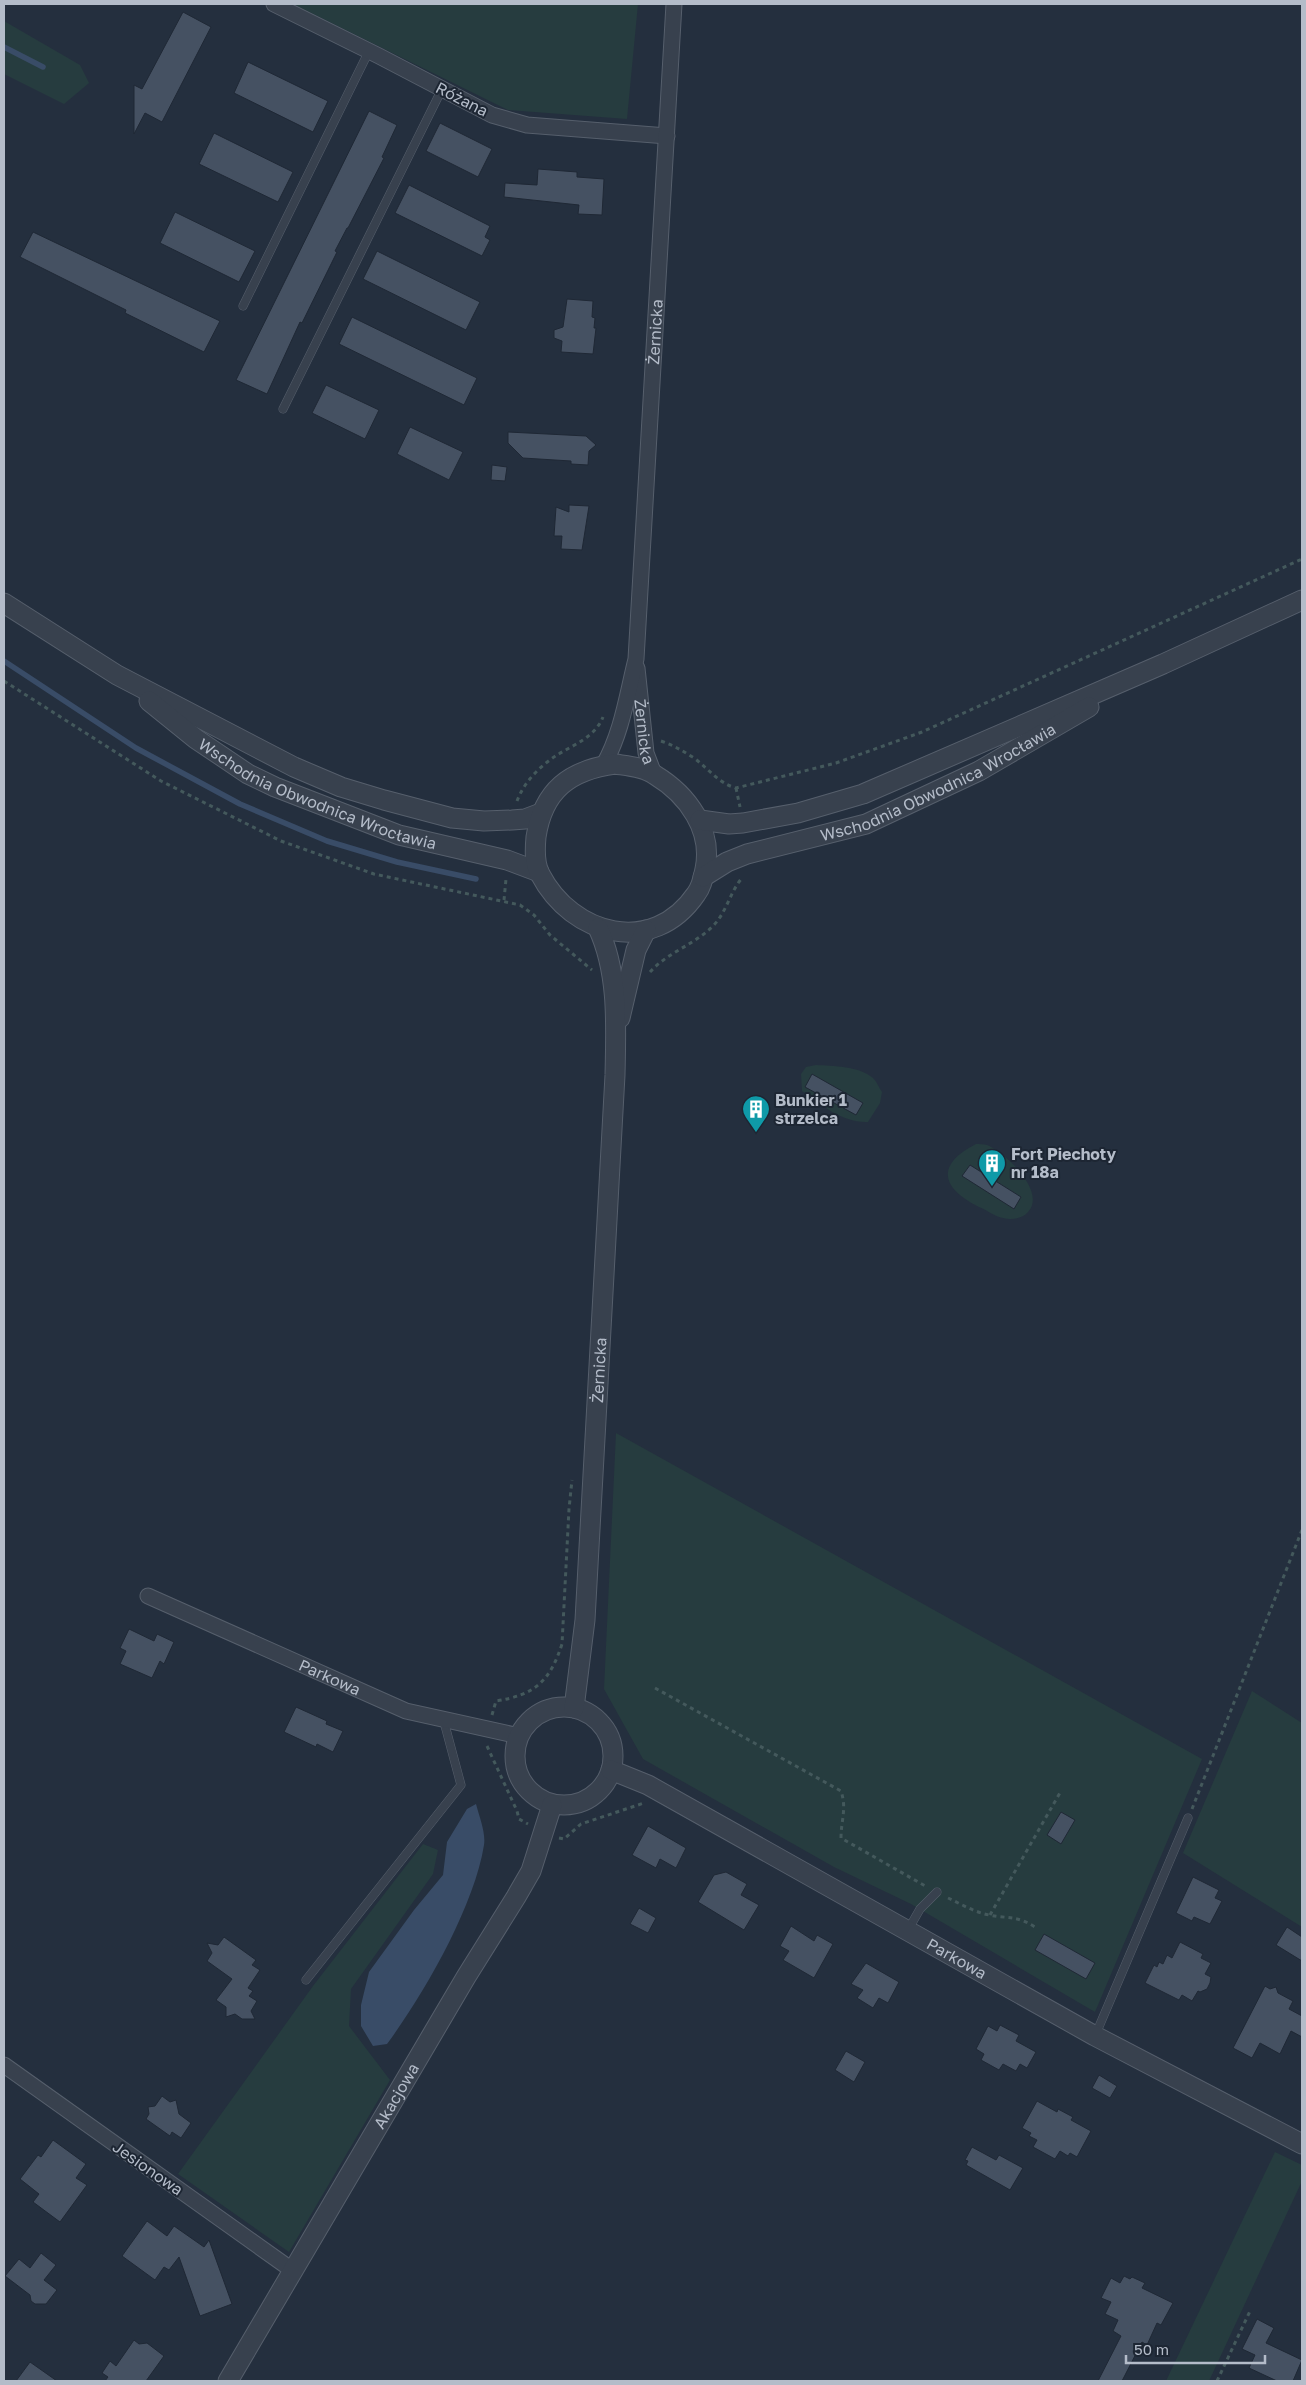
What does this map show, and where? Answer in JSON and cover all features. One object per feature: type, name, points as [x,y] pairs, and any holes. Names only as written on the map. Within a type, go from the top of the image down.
[{"type":"street","name":"Różana","points":[[274,4],[492,115],[527,125],[668,136]]},
{"type":"street","name":"Żernicka","points":[[603,766],[619,732],[636,659],[668,136],[674,4]]},
{"type":"street","name":"Wschodnia Obwodnica Wrocławia","points":[[700,820],[729,824],[743,823],[798,813],[863,794],[1163,664],[1302,600]]},
{"type":"street","name":"Wschodnia Obwodnica Wrocławia","points":[[4,603],[117,675],[294,767],[341,787],[452,818],[484,821],[512,820],[525,819],[541,813]]},
{"type":"street","name":"Żernicka","points":[[636,659],[646,753],[654,774]]},
{"type":"street","name":"Wschodnia Obwodnica Wrocławia","points":[[703,877],[727,862],[747,854],[866,824],[980,771],[1163,664]]},
{"type":"street","name":"Wschodnia Obwodnica Wrocławia","points":[[117,675],[196,739],[255,777],[329,809],[399,835],[507,860],[539,872]]},
{"type":"street","points":[[624,765],[654,774],[670,785],[700,820],[705,834],[708,856],[700,888],[688,905],[665,923],[646,930],[626,933],[598,928],[582,920],[565,908],[539,872],[535,844],[541,813],[550,797],[559,787],[589,769],[624,765]]},
{"type":"street","name":"Żernicka","points":[[574,1708],[585,1620],[588,1533],[605,1280],[616,1031],[612,973],[606,945],[598,928]]},
{"type":"street","name":"Żernicka","points":[[616,1031],[636,950],[646,930]]},
{"type":"street","name":"Parkowa","points":[[148,1596],[406,1712],[443,1718],[519,1736]]},
{"type":"street","points":[[551,1708],[574,1708],[590,1714],[604,1728],[611,1741],[613,1755],[611,1770],[600,1790],[593,1796],[573,1805],[552,1805],[535,1796],[526,1786],[518,1772],[515,1757],[519,1736],[525,1726],[537,1715],[551,1708]]},
{"type":"street","name":"Parkowa","points":[[611,1770],[648,1785],[1094,2036],[1302,2144]]},
{"type":"street","name":"Akacjowa","points":[[228,2381],[292,2270],[531,1871],[552,1805]]},
{"type":"street","name":"Jesionowa","points":[[4,2065],[292,2270]]},
{"type":"lane","points":[[243,306],[369,51]]},
{"type":"lane","points":[[283,408],[442,89]]},
{"type":"lane","points":[[306,1980],[461,1784],[443,1718]]},
{"type":"lane","points":[[1094,2036],[1188,1818]]},
{"type":"lane","points":[[907,1931],[920,1909],[937,1892]]},
{"type":"path","points":[[644,732],[654,733],[660,740],[675,746],[694,759],[724,785],[736,788],[798,774],[836,763],[922,732],[1302,558]]},
{"type":"path","points":[[4,681],[161,781],[281,841],[374,874],[520,904],[534,915],[550,935],[594,971]]},
{"type":"path","points":[[520,791],[535,773],[555,756],[598,730],[619,732]]},
{"type":"path","points":[[493,1712],[496,1701],[512,1699],[535,1688],[547,1678],[555,1664],[562,1644],[569,1509],[574,1470]]},
{"type":"path","points":[[1188,1818],[1302,1530]]},
{"type":"path","points":[[655,1688],[842,1791],[846,1806],[841,1825],[841,1838],[974,1911],[1021,1919],[1035,1926]]},
{"type":"path","points":[[486,1744],[519,1819]]},
{"type":"path","points":[[990,1915],[1061,1791]]},
{"type":"path","points":[[560,1838],[564,1839],[581,1824],[641,1804]]},
{"type":"path","points":[[1217,2381],[1251,2309]]},
{"type":"green space","points":[[293,4],[638,4],[627,119],[508,110]]},
{"type":"green space","points":[[4,21],[80,65],[89,83],[64,104],[4,74]]},
{"type":"green space","points":[[816,1065],[838,1066],[861,1071],[876,1081],[882,1092],[880,1103],[868,1122],[850,1120],[841,1116],[802,1091],[801,1074],[806,1067]]},
{"type":"green space","points":[[976,1144],[986,1145],[995,1149],[1013,1164],[1028,1184],[1032,1194],[1032,1204],[1028,1212],[1020,1218],[1006,1219],[997,1216],[966,1200],[951,1184],[948,1176],[949,1168],[954,1160]]},
{"type":"green space","points":[[616,1433],[1202,1759],[1095,2012],[911,1904],[834,1867],[643,1759],[604,1689]]},
{"type":"green space","points":[[1252,1691],[1302,1723],[1302,1927],[1183,1853]]},
{"type":"green space","points":[[423,1844],[438,1850],[433,1874],[351,1989],[349,2026],[390,2080],[289,2252],[178,2174],[313,1986]]},
{"type":"green space","points":[[1275,2152],[1302,2165],[1302,2181],[1209,2381],[1166,2381]]},
{"type":"water","points":[[476,1804],[483,1830],[484,1845],[470,1895],[459,1922],[446,1949],[401,2024],[387,2044],[373,2046],[361,2026],[361,2005],[369,1972],[414,1910],[443,1875],[447,1842],[467,1809]]},
{"type":"building","points":[[183,12],[211,27],[162,122],[145,113],[134,134],[134,85],[142,89]]},
{"type":"building","points":[[248,62],[328,101],[313,132],[234,93]]},
{"type":"building","points":[[369,111],[397,125],[382,157],[384,158],[335,251],[337,252],[302,323],[300,322],[267,394],[236,380]]},
{"type":"building","points":[[440,123],[492,149],[478,177],[426,151]]},
{"type":"building","points":[[214,133],[293,172],[278,202],[199,164]]},
{"type":"building","points":[[538,169],[577,172],[577,177],[604,179],[602,215],[578,214],[579,205],[504,197],[505,183],[537,185]]},
{"type":"building","points":[[409,185],[490,226],[485,237],[490,240],[482,256],[395,213]]},
{"type":"building","points":[[175,212],[255,251],[239,282],[160,243]]},
{"type":"building","points":[[33,232],[220,321],[204,352],[125,313],[126,310],[20,257]]},
{"type":"building","points":[[377,251],[480,302],[466,330],[363,279]]},
{"type":"building","points":[[567,299],[593,301],[592,317],[595,318],[594,328],[596,328],[593,354],[561,352],[562,341],[554,338],[554,330],[563,327]]},
{"type":"building","points":[[352,317],[477,378],[464,405],[339,344]]},
{"type":"building","points":[[326,385],[379,410],[365,439],[312,413]]},
{"type":"building","points":[[410,427],[463,452],[449,480],[397,454]]},
{"type":"building","points":[[508,432],[586,436],[596,445],[589,451],[588,465],[571,464],[571,461],[523,458],[508,443]]},
{"type":"building","points":[[492,465],[507,467],[505,481],[491,480]]},
{"type":"building","points":[[569,505],[589,506],[582,550],[561,549],[562,536],[554,536],[556,507],[569,512]]},
{"type":"building","points":[[812,1074],[863,1103],[856,1115],[805,1087]]},
{"type":"building","name":"Fort Piechoty nr 18a","points":[[970,1165],[1021,1197],[1014,1209],[962,1176]]},
{"type":"building","points":[[129,1629],[154,1641],[157,1634],[174,1642],[164,1664],[160,1661],[152,1678],[120,1664],[126,1651],[120,1648]]},
{"type":"building","points":[[296,1707],[327,1721],[326,1724],[343,1731],[333,1752],[317,1744],[316,1747],[284,1732]]},
{"type":"building","points":[[1061,1812],[1075,1820],[1061,1844],[1047,1835]]},
{"type":"building","points":[[648,1826],[686,1848],[676,1868],[660,1859],[656,1868],[632,1855]]},
{"type":"building","points":[[726,1872],[747,1884],[741,1895],[759,1905],[744,1930],[698,1902],[714,1875]]},
{"type":"building","points":[[1193,1877],[1219,1890],[1215,1898],[1222,1901],[1210,1924],[1194,1917],[1192,1921],[1176,1913]]},
{"type":"building","points":[[639,1908],[656,1918],[648,1933],[630,1924]]},
{"type":"building","points":[[791,1926],[814,1941],[817,1935],[833,1944],[814,1978],[783,1960],[789,1951],[780,1946]]},
{"type":"building","points":[[1287,1927],[1302,1937],[1302,1961],[1276,1945]]},
{"type":"building","points":[[1044,1934],[1095,1963],[1086,1979],[1035,1950]]},
{"type":"building","points":[[224,1937],[256,1960],[252,1965],[260,1970],[248,1988],[253,1991],[249,1996],[257,2001],[251,2011],[255,2019],[242,2019],[235,2014],[226,2017],[226,2007],[216,2000],[232,1979],[207,1961],[212,1953],[207,1943],[218,1945]]},
{"type":"building","points":[[1180,1942],[1203,1954],[1201,1958],[1211,1963],[1205,1974],[1211,1977],[1207,1989],[1198,1991],[1192,2001],[1182,1995],[1179,2000],[1145,1983],[1154,1965],[1157,1967],[1159,1962],[1163,1964],[1167,1955],[1172,1958]]},
{"type":"building","points":[[866,1963],[899,1982],[888,2003],[879,1998],[873,2008],[857,1998],[863,1990],[851,1984]]},
{"type":"building","points":[[1265,1986],[1270,1989],[1276,1987],[1278,1993],[1293,2001],[1289,2009],[1302,2016],[1302,2037],[1291,2031],[1280,2054],[1260,2043],[1252,2058],[1233,2048]]},
{"type":"building","points":[[1000,2025],[1019,2035],[1016,2041],[1036,2052],[1027,2068],[1020,2064],[1016,2071],[1003,2064],[999,2070],[981,2060],[984,2054],[976,2049],[988,2026],[997,2031]]},
{"type":"building","points":[[846,2051],[865,2062],[854,2082],[835,2070]]},
{"type":"building","points":[[1099,2075],[1117,2086],[1110,2098],[1092,2088]]},
{"type":"building","points":[[162,2096],[170,2102],[176,2100],[179,2114],[191,2123],[181,2138],[172,2132],[170,2136],[146,2119],[149,2114],[148,2107],[155,2106]]},
{"type":"building","points":[[1037,2101],[1057,2112],[1058,2109],[1073,2117],[1071,2120],[1091,2131],[1077,2157],[1070,2153],[1068,2156],[1060,2151],[1055,2159],[1033,2147],[1037,2140],[1029,2136],[1031,2133],[1022,2128]]},
{"type":"building","points":[[53,2140],[86,2164],[76,2178],[87,2185],[60,2222],[33,2202],[39,2194],[20,2179],[38,2155],[41,2157]]},
{"type":"building","points":[[972,2147],[996,2160],[999,2155],[1023,2168],[1010,2190],[966,2165],[968,2161],[965,2160]]},
{"type":"building","points":[[147,2221],[167,2236],[174,2226],[204,2247],[209,2240],[232,2304],[200,2316],[179,2257],[169,2270],[164,2267],[155,2280],[122,2256]]},
{"type":"building","points":[[41,2253],[56,2265],[44,2280],[57,2290],[46,2304],[35,2304],[31,2301],[30,2295],[5,2276],[19,2259],[30,2268]]},
{"type":"building","points":[[1124,2276],[1130,2279],[1132,2277],[1145,2283],[1142,2288],[1173,2303],[1161,2325],[1157,2323],[1147,2345],[1142,2342],[1122,2381],[1098,2381],[1121,2336],[1113,2331],[1118,2320],[1105,2314],[1111,2302],[1101,2298],[1111,2278],[1120,2283]]},
{"type":"building","points":[[1257,2319],[1274,2328],[1266,2343],[1302,2360],[1293,2381],[1277,2381],[1249,2368],[1255,2355],[1242,2349]]},
{"type":"building","points":[[134,2340],[139,2344],[147,2343],[164,2356],[146,2381],[105,2381],[108,2377],[102,2373],[110,2361],[116,2366]]},
{"type":"building","points":[[30,2362],[57,2381],[16,2381]]},
{"type":"waterway","points":[[4,47],[43,67]]},
{"type":"waterway","points":[[4,661],[136,748],[240,804],[327,841],[397,862],[476,879]]},
{"type":"place","name":"Bunkier 1 strzelca","points":[[756,1133]]},
{"type":"place","name":"Fort Piechoty nr 18a","points":[[992,1187]]}]
